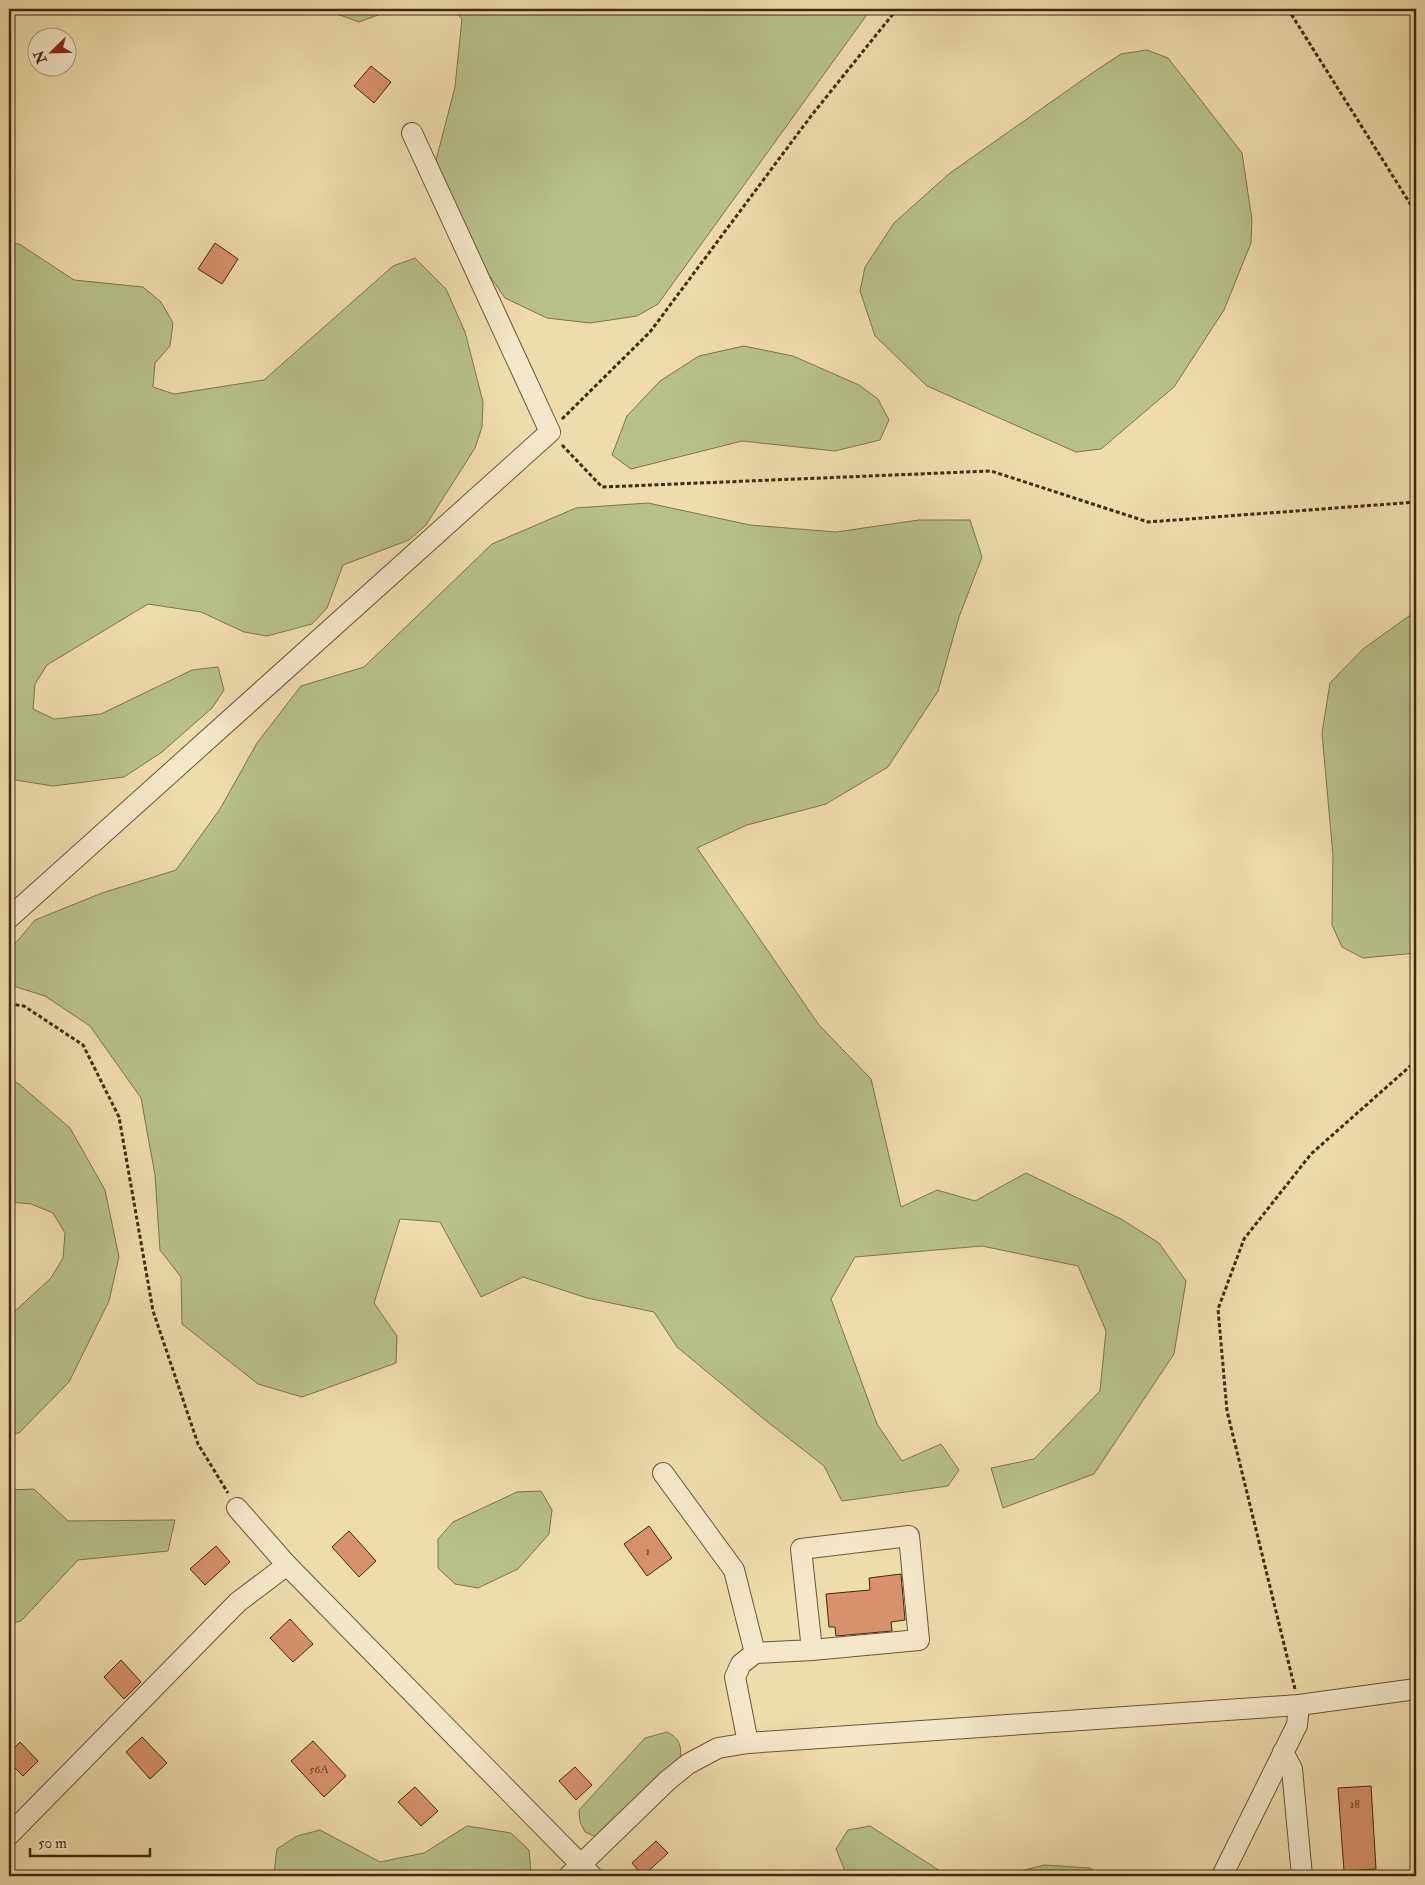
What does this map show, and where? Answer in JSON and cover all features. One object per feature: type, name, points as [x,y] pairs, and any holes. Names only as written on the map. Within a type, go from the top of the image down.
[{"type":"street","points":[[9,918],[550,432],[412,133]]},
{"type":"street","points":[[663,1474],[734,1570],[756,1653]]},
{"type":"street","points":[[237,1508],[287,1565],[581,1872],[667,1781],[688,1764],[718,1748],[748,1743],[1299,1705],[1416,1689]]},
{"type":"street","points":[[748,1743],[735,1677],[741,1664],[756,1653],[812,1650],[919,1640],[908,1536],[801,1549],[812,1650]]},
{"type":"street","points":[[9,1835],[238,1602],[287,1565]]},
{"type":"street","points":[[1222,1876],[1297,1725],[1299,1705]]},
{"type":"street","points":[[1283,1752],[1292,1769],[1302,1876]]},
{"type":"path","points":[[897,9],[811,116],[650,332],[550,432],[602,487],[991,471],[1148,522],[1416,502]]},
{"type":"path","points":[[1288,9],[1416,213]]},
{"type":"path","points":[[9,1004],[24,1006],[83,1045],[119,1117],[152,1311],[198,1444],[237,1508]]},
{"type":"path","points":[[1299,1705],[1227,1411],[1218,1309],[1244,1239],[1311,1154],[1416,1061]]},
{"type":"green space","points":[[334,9],[394,9],[359,22],[337,14]]},
{"type":"green space","points":[[453,9],[871,9],[658,304],[637,316],[590,323],[547,318],[505,298],[476,256],[434,168],[455,87],[462,19]]},
{"type":"green space","points":[[1147,50],[1168,58],[1242,153],[1252,220],[1251,243],[1224,310],[1174,387],[1101,449],[1076,452],[927,386],[875,336],[860,291],[865,267],[894,223],[950,173],[1121,54]]},
{"type":"green space","points":[[9,243],[19,244],[74,280],[143,287],[161,302],[173,323],[170,346],[155,363],[153,387],[174,394],[264,380],[393,266],[415,258],[446,289],[465,332],[483,402],[482,427],[475,448],[426,525],[409,540],[343,565],[327,608],[312,624],[267,636],[244,632],[201,612],[148,604],[47,665],[35,684],[33,709],[54,719],[101,714],[192,670],[218,667],[224,690],[212,708],[162,752],[124,777],[53,786],[9,779]]},
{"type":"green space","points":[[744,346],[793,356],[859,385],[878,399],[889,420],[880,440],[835,451],[742,441],[631,469],[612,455],[627,416],[660,381],[699,356]]},
{"type":"green space","points":[[648,503],[750,525],[836,532],[919,520],[970,520],[982,557],[959,617],[938,691],[888,767],[826,804],[747,825],[697,848],[819,1025],[871,1079],[901,1207],[937,1190],[975,1201],[1026,1173],[1121,1219],[1159,1243],[1186,1281],[1174,1354],[1094,1474],[1003,1508],[991,1468],[1034,1459],[1100,1391],[1106,1331],[1078,1266],[982,1246],[855,1257],[831,1299],[877,1424],[902,1461],[941,1444],[959,1470],[948,1486],[842,1501],[824,1466],[677,1347],[654,1312],[587,1298],[523,1277],[481,1297],[440,1222],[400,1219],[374,1303],[397,1336],[396,1363],[302,1397],[258,1384],[182,1324],[181,1277],[160,1250],[155,1175],[141,1098],[90,1026],[45,996],[13,986],[9,978],[9,951],[35,920],[102,893],[176,870],[220,809],[257,743],[301,686],[364,667],[492,544],[576,508]]},
{"type":"green space","points":[[1416,611],[1416,953],[1363,958],[1342,947],[1332,925],[1333,856],[1322,733],[1330,683],[1363,649]]},
{"type":"green space","points":[[9,1079],[19,1084],[70,1128],[105,1190],[119,1257],[109,1301],[69,1382],[19,1433],[9,1434],[9,1320],[14,1312],[51,1278],[63,1258],[65,1233],[53,1213],[31,1204],[9,1202]]},
{"type":"green space","points":[[34,1489],[68,1521],[175,1520],[168,1551],[78,1560],[21,1621],[9,1624],[9,1490]]},
{"type":"green space","points":[[541,1491],[552,1510],[549,1534],[518,1569],[478,1588],[455,1584],[438,1568],[438,1539],[453,1522],[517,1492]]},
{"type":"green space","points":[[667,1732],[675,1737],[679,1743],[681,1751],[680,1760],[596,1837],[585,1832],[580,1822],[579,1810],[645,1738]]},
{"type":"green space","points":[[467,1826],[511,1833],[529,1850],[531,1873],[529,1876],[276,1876],[274,1873],[277,1849],[297,1836],[320,1830],[380,1862],[424,1853]]},
{"type":"green space","points":[[870,1826],[948,1876],[847,1876],[836,1849],[848,1830]]},
{"type":"green space","points":[[1044,1865],[1090,1868],[1101,1876],[1001,1876]]},
{"type":"building","points":[[371,66],[391,82],[374,103],[354,86]]},
{"type":"building","points":[[215,243],[238,259],[222,284],[198,269]]},
{"type":"building","points":[[649,1526],[672,1558],[647,1576],[624,1544]]},
{"type":"building","points":[[349,1531],[376,1561],[359,1577],[332,1547]]},
{"type":"building","points":[[216,1546],[230,1562],[205,1585],[190,1569]]},
{"type":"building","points":[[901,1574],[905,1620],[891,1622],[892,1631],[836,1636],[835,1627],[829,1627],[826,1594],[870,1590],[869,1578]]},
{"type":"building","points":[[290,1619],[313,1644],[293,1662],[270,1638]]},
{"type":"building","points":[[121,1660],[141,1682],[124,1699],[104,1677]]},
{"type":"building","points":[[142,1737],[167,1763],[150,1779],[126,1752]]},
{"type":"building","points":[[313,1741],[346,1776],[324,1797],[291,1761]]},
{"type":"building","points":[[20,1742],[38,1761],[23,1776],[9,1762],[9,1754]]},
{"type":"building","points":[[575,1767],[592,1785],[576,1800],[559,1781]]},
{"type":"building","points":[[1371,1786],[1376,1869],[1344,1871],[1338,1788]]},
{"type":"building","points":[[415,1787],[438,1811],[421,1826],[398,1802]]},
{"type":"building","points":[[656,1841],[668,1853],[643,1876],[632,1863]]}]
